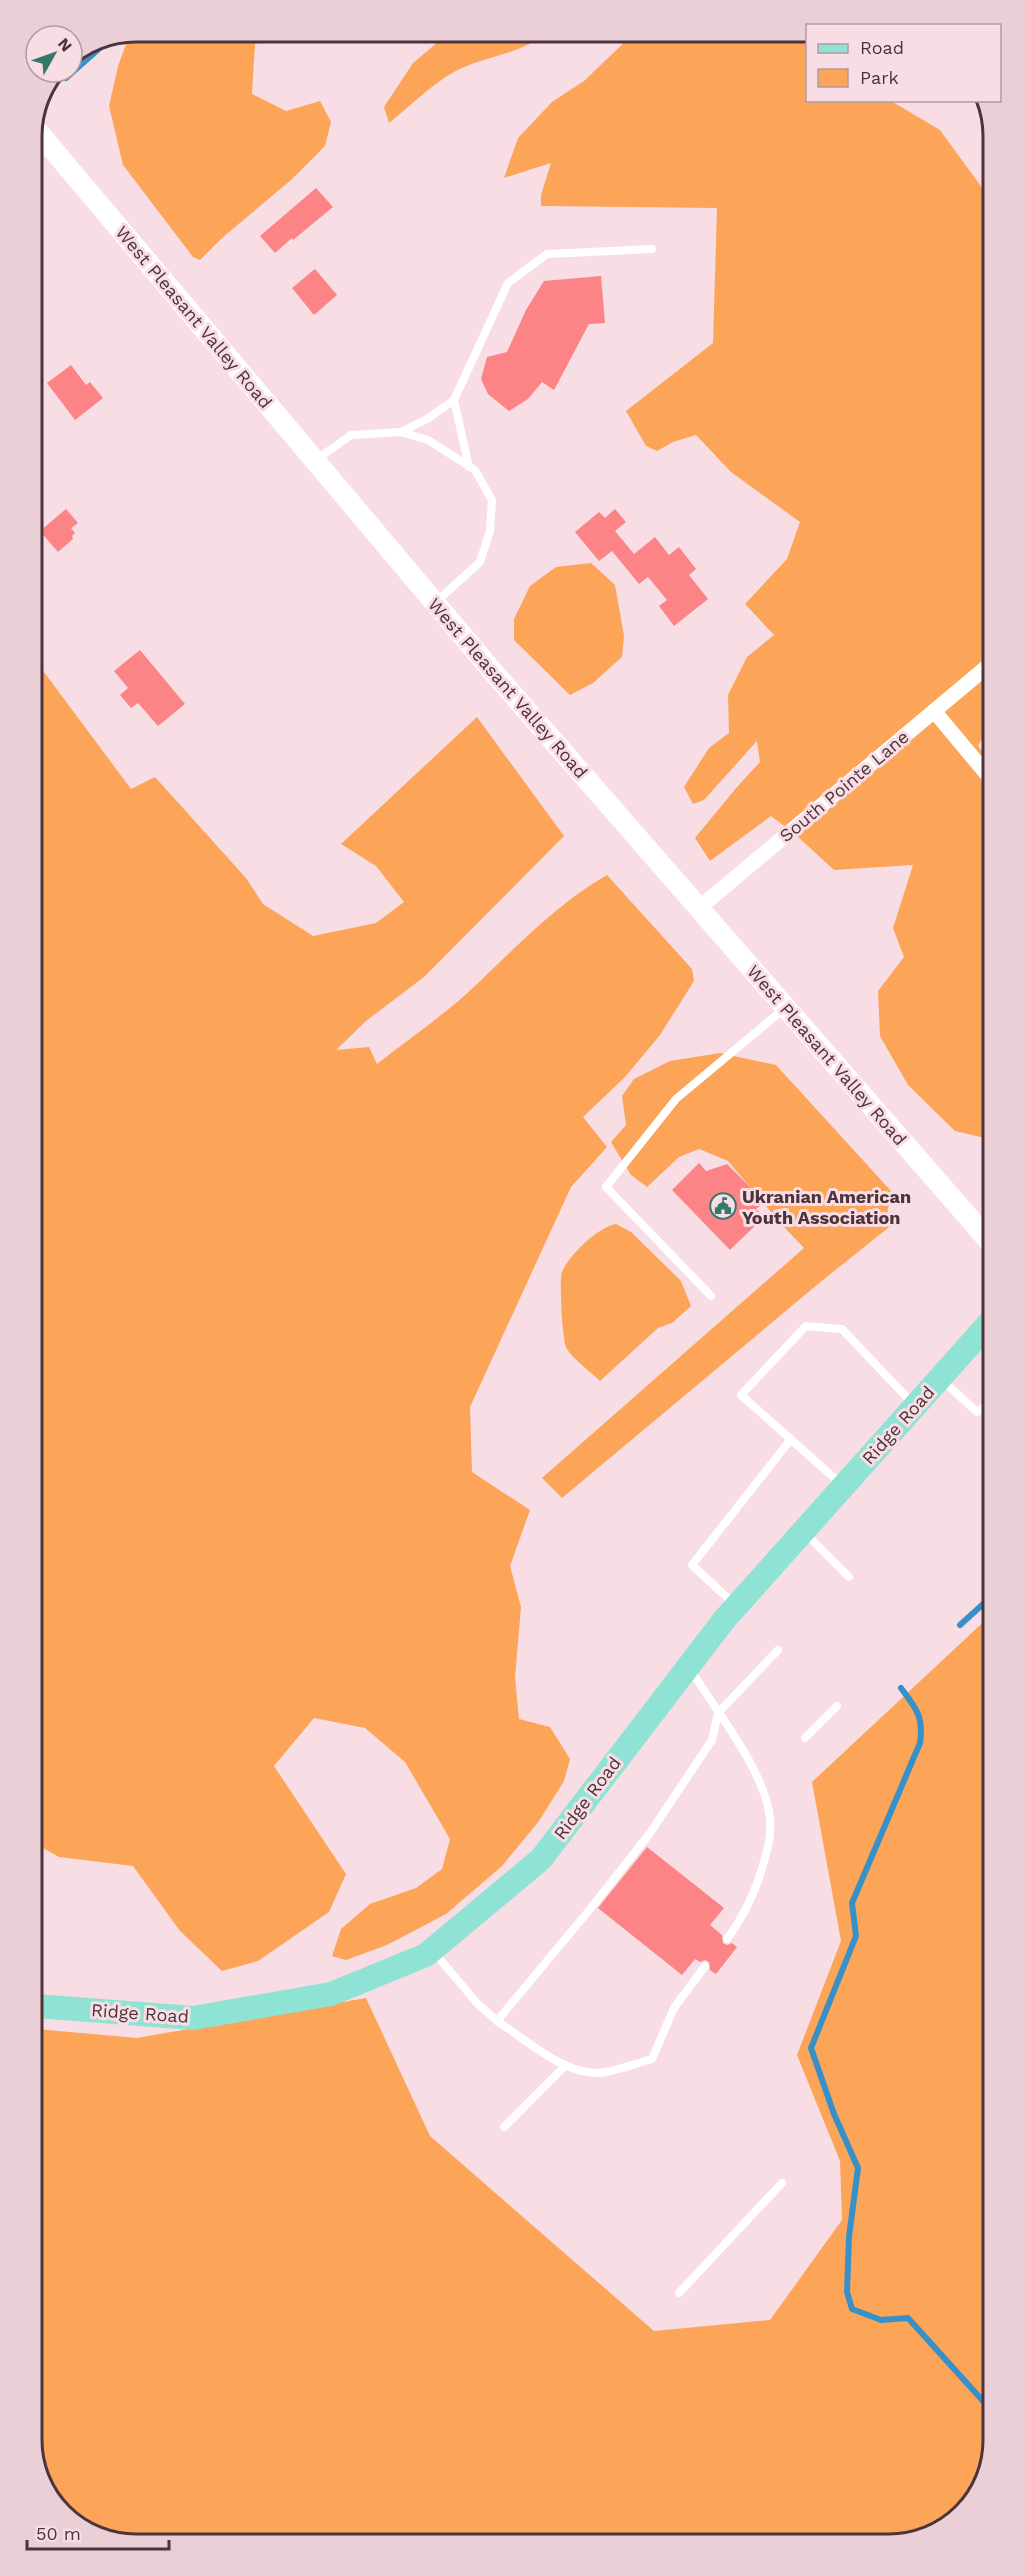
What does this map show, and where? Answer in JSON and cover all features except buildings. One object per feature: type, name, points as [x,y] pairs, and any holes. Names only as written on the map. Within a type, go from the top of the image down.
[{"type":"main road","name":"West Pleasant Valley Road","points":[[42,137],[435,603],[983,1234]]},
{"type":"main road","name":"Ridge Road","points":[[42,2006],[193,2018],[331,1994],[426,1955],[541,1859],[736,1606],[983,1330]]},
{"type":"street","name":"South Pointe Lane","points":[[699,908],[983,670]]},
{"type":"street","points":[[934,711],[983,770]]},
{"type":"lane","points":[[401,432],[427,419],[454,400],[508,283],[547,254],[652,249]]},
{"type":"lane","points":[[454,400],[469,467]]},
{"type":"lane","points":[[315,461],[351,435],[401,432],[428,440],[475,470],[492,500],[490,531],[480,562],[435,603]]},
{"type":"lane","points":[[711,1296],[606,1187],[676,1099],[786,1007]]},
{"type":"lane","points":[[843,1486],[741,1395],[806,1326],[842,1329],[915,1406]]},
{"type":"lane","points":[[940,1377],[977,1412],[983,1408]]},
{"type":"lane","points":[[736,1606],[692,1565],[791,1439]]},
{"type":"lane","points":[[803,1531],[849,1577]]},
{"type":"lane","points":[[497,2021],[650,1833],[712,1740],[718,1713],[778,1650]]},
{"type":"lane","points":[[688,1666],[758,1779],[770,1818],[768,1848],[751,1900],[741,1921],[727,1939]]},
{"type":"lane","points":[[805,1738],[837,1706]]},
{"type":"lane","points":[[432,1950],[486,2012],[497,2021],[564,2066],[598,2073],[652,2059],[674,2008],[705,1966]]},
{"type":"lane","points":[[504,2127],[564,2066]]},
{"type":"lane","points":[[679,2293],[782,2183]]},
{"type":"green space","points":[[261,42],[255,44],[252,94],[286,111],[320,101],[331,122],[325,146],[291,180],[222,238],[200,260],[193,257],[123,165],[109,106],[118,66],[126,43]]},
{"type":"green space","points":[[438,42],[533,42],[452,73],[389,123],[384,107],[413,63]]},
{"type":"green space","points":[[625,42],[806,42],[806,102],[893,102],[940,130],[983,189],[983,737],[978,746],[983,753],[983,1138],[955,1131],[908,1085],[880,1036],[878,991],[904,957],[893,928],[913,865],[834,870],[796,835],[771,816],[710,861],[695,838],[760,762],[757,741],[704,800],[693,804],[684,787],[709,748],[729,733],[728,695],[747,657],[774,635],[745,604],[787,559],[800,522],[731,472],[696,435],[673,442],[657,451],[646,446],[626,411],[713,343],[717,208],[541,206],[541,195],[551,163],[504,178],[518,138],[552,102],[584,81]]},
{"type":"green space","points":[[591,563],[615,585],[624,636],[622,657],[593,683],[570,695],[514,640],[514,619],[530,586],[556,567]]},
{"type":"green space","points":[[42,669],[131,789],[155,777],[246,878],[263,904],[313,936],[376,923],[404,902],[376,866],[341,844],[477,717],[564,836],[424,977],[366,1021],[336,1050],[369,1047],[377,1064],[453,1005],[572,898],[607,875],[692,969],[694,981],[660,1035],[625,1077],[583,1117],[607,1147],[571,1187],[470,1407],[472,1472],[530,1510],[510,1566],[521,1607],[515,1677],[519,1719],[550,1727],[570,1759],[564,1781],[539,1821],[502,1866],[446,1914],[387,1945],[346,1960],[332,1956],[341,1929],[370,1904],[416,1888],[442,1869],[450,1839],[405,1762],[365,1728],[314,1718],[274,1766],[346,1874],[329,1912],[258,1961],[222,1971],[180,1931],[133,1866],[59,1857],[42,1847]]},
{"type":"green space","points":[[720,1053],[776,1065],[891,1191],[887,1215],[898,1220],[562,1498],[542,1478],[804,1248],[728,1161],[699,1149],[679,1157],[647,1187],[631,1175],[611,1142],[626,1125],[622,1096],[634,1079],[670,1061]]},
{"type":"green space","points":[[616,1224],[631,1232],[681,1281],[691,1306],[672,1323],[658,1328],[600,1381],[578,1362],[565,1344],[562,1324],[561,1277],[566,1265],[585,1243],[601,1230]]},
{"type":"green space","points":[[983,1622],[983,2440],[978,2470],[960,2502],[946,2515],[919,2529],[889,2534],[130,2534],[106,2529],[79,2515],[70,2506],[52,2482],[47,2470],[42,2440],[42,2030],[137,2038],[366,1998],[430,2136],[654,2331],[770,2320],[842,2220],[840,2161],[797,2055],[841,1941],[812,1782]]},
{"type":"waterway","points":[[84,62],[97,51]]},
{"type":"waterway","points":[[960,1625],[983,1604]]},
{"type":"waterway","points":[[901,1688],[918,1713],[921,1726],[920,1743],[852,1903],[856,1936],[811,2048],[834,2114],[858,2168],[849,2237],[847,2292],[852,2309],[881,2320],[908,2318],[983,2401]]},
{"type":"place","name":"Ukranian American Youth Association","points":[[723,1206]]}]
